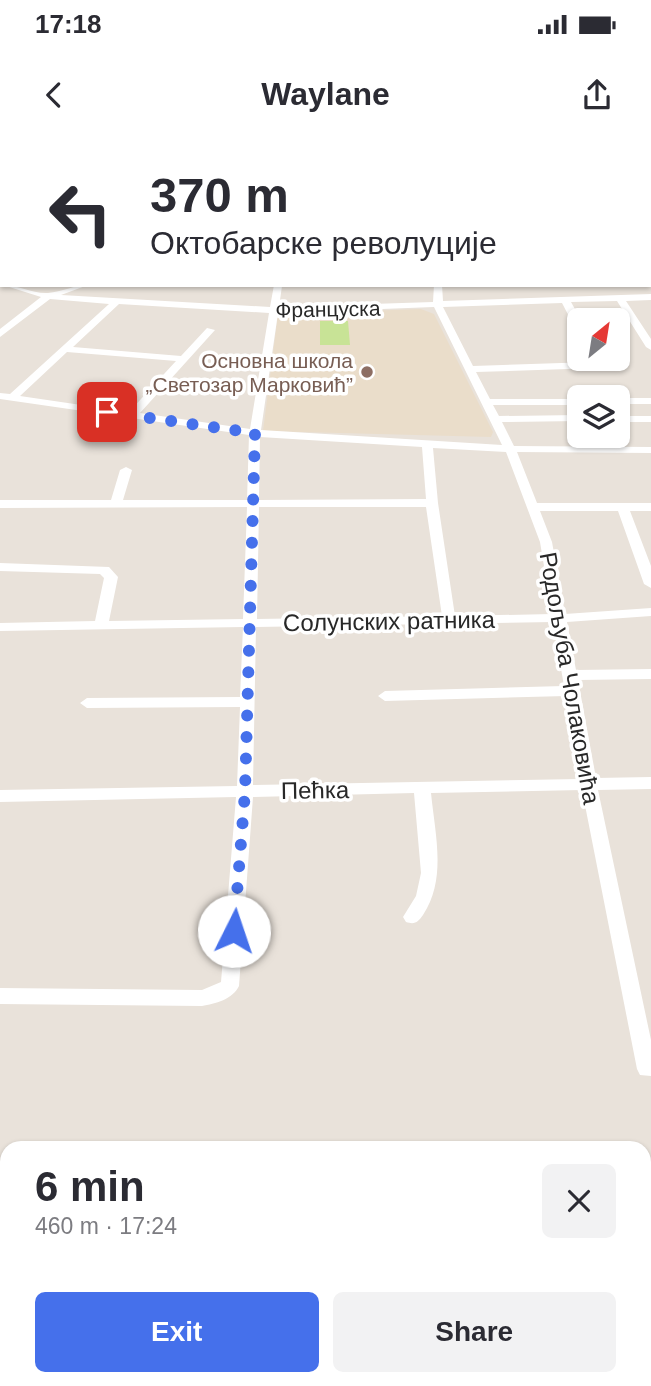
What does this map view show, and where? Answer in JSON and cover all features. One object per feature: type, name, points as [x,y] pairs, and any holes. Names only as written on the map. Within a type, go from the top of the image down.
[{"type":"street","name":"Француска","points":[[14,287],[48,296],[274,310],[646,297]]},
{"type":"street","points":[[0,334],[48,296],[77,287]]},
{"type":"street","points":[[0,996],[202,998],[213,996],[230,986],[245,792],[255,433],[276,287]]},
{"type":"street","points":[[438,287],[438,306]]},
{"type":"street","points":[[620,298],[651,347]]},
{"type":"street","points":[[565,299],[570,308]]},
{"type":"street","points":[[12,398],[116,302]]},
{"type":"street","name":"Родољуба Чолаковића","points":[[438,306],[510,449],[535,507],[546,542],[589,785],[647,1069]]},
{"type":"street","points":[[131,416],[210,330]]},
{"type":"street","points":[[66,349],[183,359]]},
{"type":"street","points":[[469,369],[567,366]]},
{"type":"street","points":[[0,396],[255,433],[510,449],[651,450]]},
{"type":"street","points":[[630,401],[651,401]]},
{"type":"street","points":[[487,402],[567,402]]},
{"type":"street","points":[[495,419],[567,418]]},
{"type":"street","points":[[630,418],[651,419]]},
{"type":"street","points":[[427,443],[432,503],[449,620]]},
{"type":"street","points":[[116,505],[126,470]]},
{"type":"street","points":[[0,504],[432,503]]},
{"type":"street","points":[[535,507],[651,507]]},
{"type":"street","points":[[623,508],[651,584]]},
{"type":"street","points":[[0,567],[104,570],[111,577],[101,625]]},
{"type":"street","name":"Солунских ратника","points":[[0,627],[561,618],[651,612]]},
{"type":"street","points":[[385,696],[570,683],[651,674]]},
{"type":"street","points":[[87,703],[246,702]]},
{"type":"street","name":"Пећка","points":[[0,796],[651,783]]},
{"type":"street","points":[[412,917],[425,898],[430,873],[422,788]]},
{"type":"shaded area","name":"Основна школа „Светозар Марковић”","points":[[421,309],[434,314],[493,432],[491,437],[263,431],[278,314]]},
{"type":"green space","points":[[320,321],[348,321],[350,345],[320,345]]},
{"type":"place","name":"Основна школа „Светозар Марковић”","points":[[367,372]]},
{"type":"route","points":[[107,412],[255,433],[245,792],[234,931]]}]
